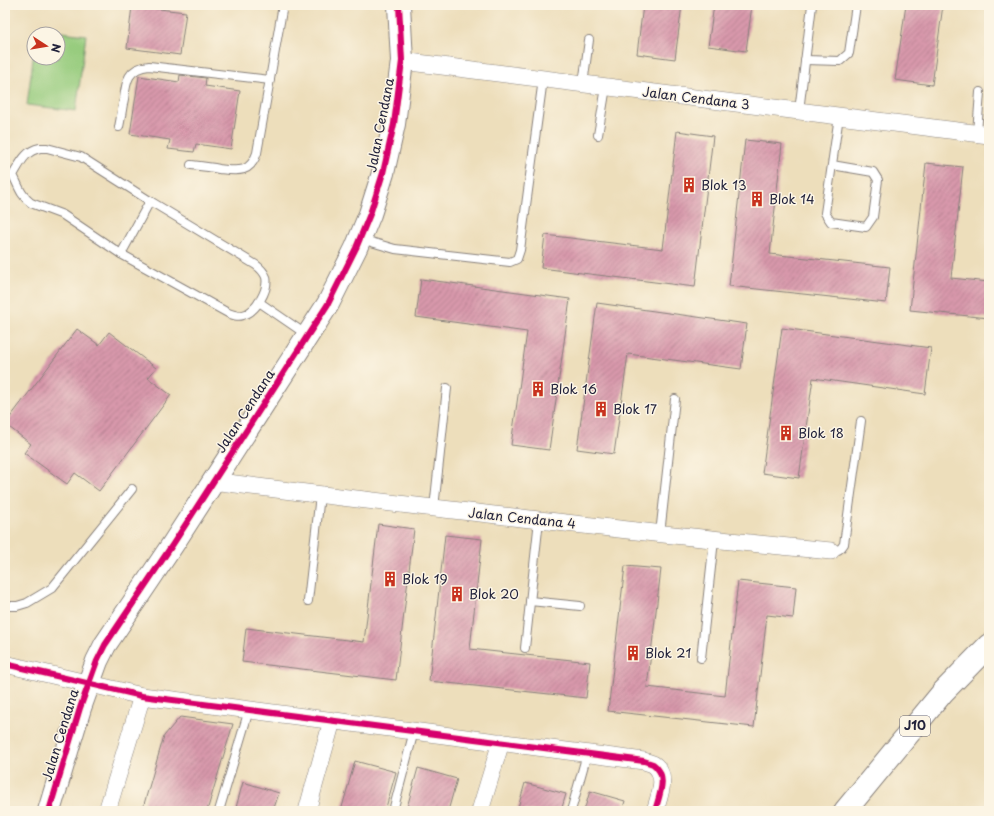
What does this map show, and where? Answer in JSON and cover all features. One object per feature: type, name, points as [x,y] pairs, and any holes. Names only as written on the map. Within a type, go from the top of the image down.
[{"type":"street","name":"Jalan Cendana","points":[[49,811],[77,715],[88,683],[105,645],[173,544],[328,304],[356,248],[370,214],[383,173],[394,124],[402,61],[399,5]]},
{"type":"street","name":"Jalan Cendana 3","points":[[402,61],[983,134]]},
{"type":"street","name":"Jalan Cendana 4","points":[[213,482],[660,534],[831,551]]},
{"type":"street","name":"J10","points":[[845,811],[943,692],[989,645]]},
{"type":"street","points":[[5,664],[142,696],[644,761],[652,764],[659,770],[662,778],[662,788],[655,811]]},
{"type":"street","points":[[107,811],[142,696]]},
{"type":"street","points":[[307,811],[332,721]]},
{"type":"street","points":[[480,811],[501,742]]},
{"type":"lane","points":[[191,165],[233,171],[248,167],[254,161],[257,153],[283,5]]},
{"type":"lane","points":[[799,111],[812,5]]},
{"type":"lane","points":[[805,60],[840,61],[850,53],[856,5]]},
{"type":"lane","points":[[583,84],[589,40]]},
{"type":"lane","points":[[120,127],[126,84],[129,76],[141,67],[149,66],[270,80]]},
{"type":"lane","points":[[360,238],[395,249],[510,262],[516,259],[520,250],[542,79]]},
{"type":"lane","points":[[598,135],[606,87]]},
{"type":"lane","points":[[980,92],[983,134]]},
{"type":"lane","points":[[832,165],[873,172],[878,180],[873,217],[866,227],[831,222],[825,213],[839,116]]},
{"type":"lane","points":[[47,148],[81,157],[150,201],[256,265],[262,270],[266,277],[266,286],[259,302],[251,312],[244,315],[232,315],[121,254],[63,215],[31,203],[24,197],[9,175],[28,153],[34,149],[47,148]]},
{"type":"lane","points":[[121,254],[150,201]]},
{"type":"lane","points":[[259,302],[307,335]]},
{"type":"lane","points":[[434,508],[448,388]]},
{"type":"lane","points":[[660,534],[675,399]]},
{"type":"lane","points":[[831,551],[838,551],[844,544],[860,422]]},
{"type":"lane","points":[[5,606],[17,606],[27,603],[52,588],[132,489]]},
{"type":"lane","points":[[308,601],[320,495]]},
{"type":"lane","points":[[525,648],[539,520]]},
{"type":"lane","points":[[701,658],[714,540]]},
{"type":"lane","points":[[530,600],[580,606]]},
{"type":"lane","points":[[219,811],[249,710]]},
{"type":"lane","points":[[393,811],[414,731]]},
{"type":"lane","points":[[571,811],[587,754]]},
{"type":"green space","points":[[66,33],[86,35],[76,111],[27,105],[32,66],[66,66]]},
{"type":"building","points":[[643,5],[682,5],[675,59],[637,54]]},
{"type":"building","points":[[714,5],[752,5],[746,51],[708,46]]},
{"type":"building","points":[[906,5],[943,5],[932,85],[895,80]]},
{"type":"building","points":[[132,6],[186,12],[180,55],[127,48]]},
{"type":"building","points":[[180,75],[206,78],[205,86],[240,91],[231,149],[196,144],[194,152],[168,149],[170,140],[130,134],[139,76],[179,82]]},
{"type":"building","name":"Blok 13","points":[[677,131],[713,136],[695,287],[541,268],[545,235],[663,249]]},
{"type":"building","name":"Blok 14","points":[[745,140],[782,144],[770,254],[890,267],[886,303],[729,286]]},
{"type":"building","points":[[926,163],[963,167],[951,278],[989,282],[989,318],[910,310]]},
{"type":"building","name":"Blok 16","points":[[421,279],[570,299],[549,450],[511,445],[527,332],[416,317]]},
{"type":"building","name":"Blok 17","points":[[597,303],[747,324],[741,369],[628,354],[614,454],[577,449]]},
{"type":"building","name":"Blok 18","points":[[782,328],[931,348],[925,394],[813,378],[799,478],[762,473]]},
{"type":"building","points":[[77,329],[99,345],[109,332],[156,368],[148,378],[171,395],[99,491],[75,473],[67,484],[24,453],[31,444],[5,424]]},
{"type":"building","name":"Blok 19","points":[[378,524],[414,529],[396,680],[242,662],[246,628],[364,642]]},
{"type":"building","name":"Blok 20","points":[[445,535],[482,539],[470,649],[590,662],[586,698],[429,681]]},
{"type":"building","name":"Blok 21","points":[[625,566],[661,569],[647,687],[725,696],[738,581],[796,587],[793,618],[767,615],[754,727],[608,711]]},
{"type":"building","points":[[180,717],[233,724],[207,811],[142,811],[164,736]]},
{"type":"building","points":[[355,761],[396,772],[385,811],[341,811]]},
{"type":"building","points":[[418,768],[457,779],[448,811],[406,811]]},
{"type":"building","points":[[243,782],[279,793],[273,811],[235,811]]},
{"type":"building","points":[[525,783],[566,794],[561,811],[517,811]]},
{"type":"building","points":[[590,791],[625,801],[622,811],[584,811]]},
{"type":"cycle path","points":[[49,811],[80,708],[97,661],[105,645],[173,544],[328,304],[356,248],[370,214],[383,173],[394,124],[402,61],[399,5]]},
{"type":"cycle path","points":[[5,664],[142,696],[644,761],[653,764],[661,774],[662,786],[655,811]]},
{"type":"place","name":"Blok 13","points":[[689,185]]},
{"type":"place","name":"Blok 14","points":[[757,199]]},
{"type":"place","name":"Blok 16","points":[[538,389]]},
{"type":"place","name":"Blok 17","points":[[601,409]]},
{"type":"place","name":"Blok 18","points":[[786,433]]},
{"type":"place","name":"Blok 19","points":[[390,579]]},
{"type":"place","name":"Blok 20","points":[[457,594]]},
{"type":"place","name":"Blok 21","points":[[633,653]]}]
